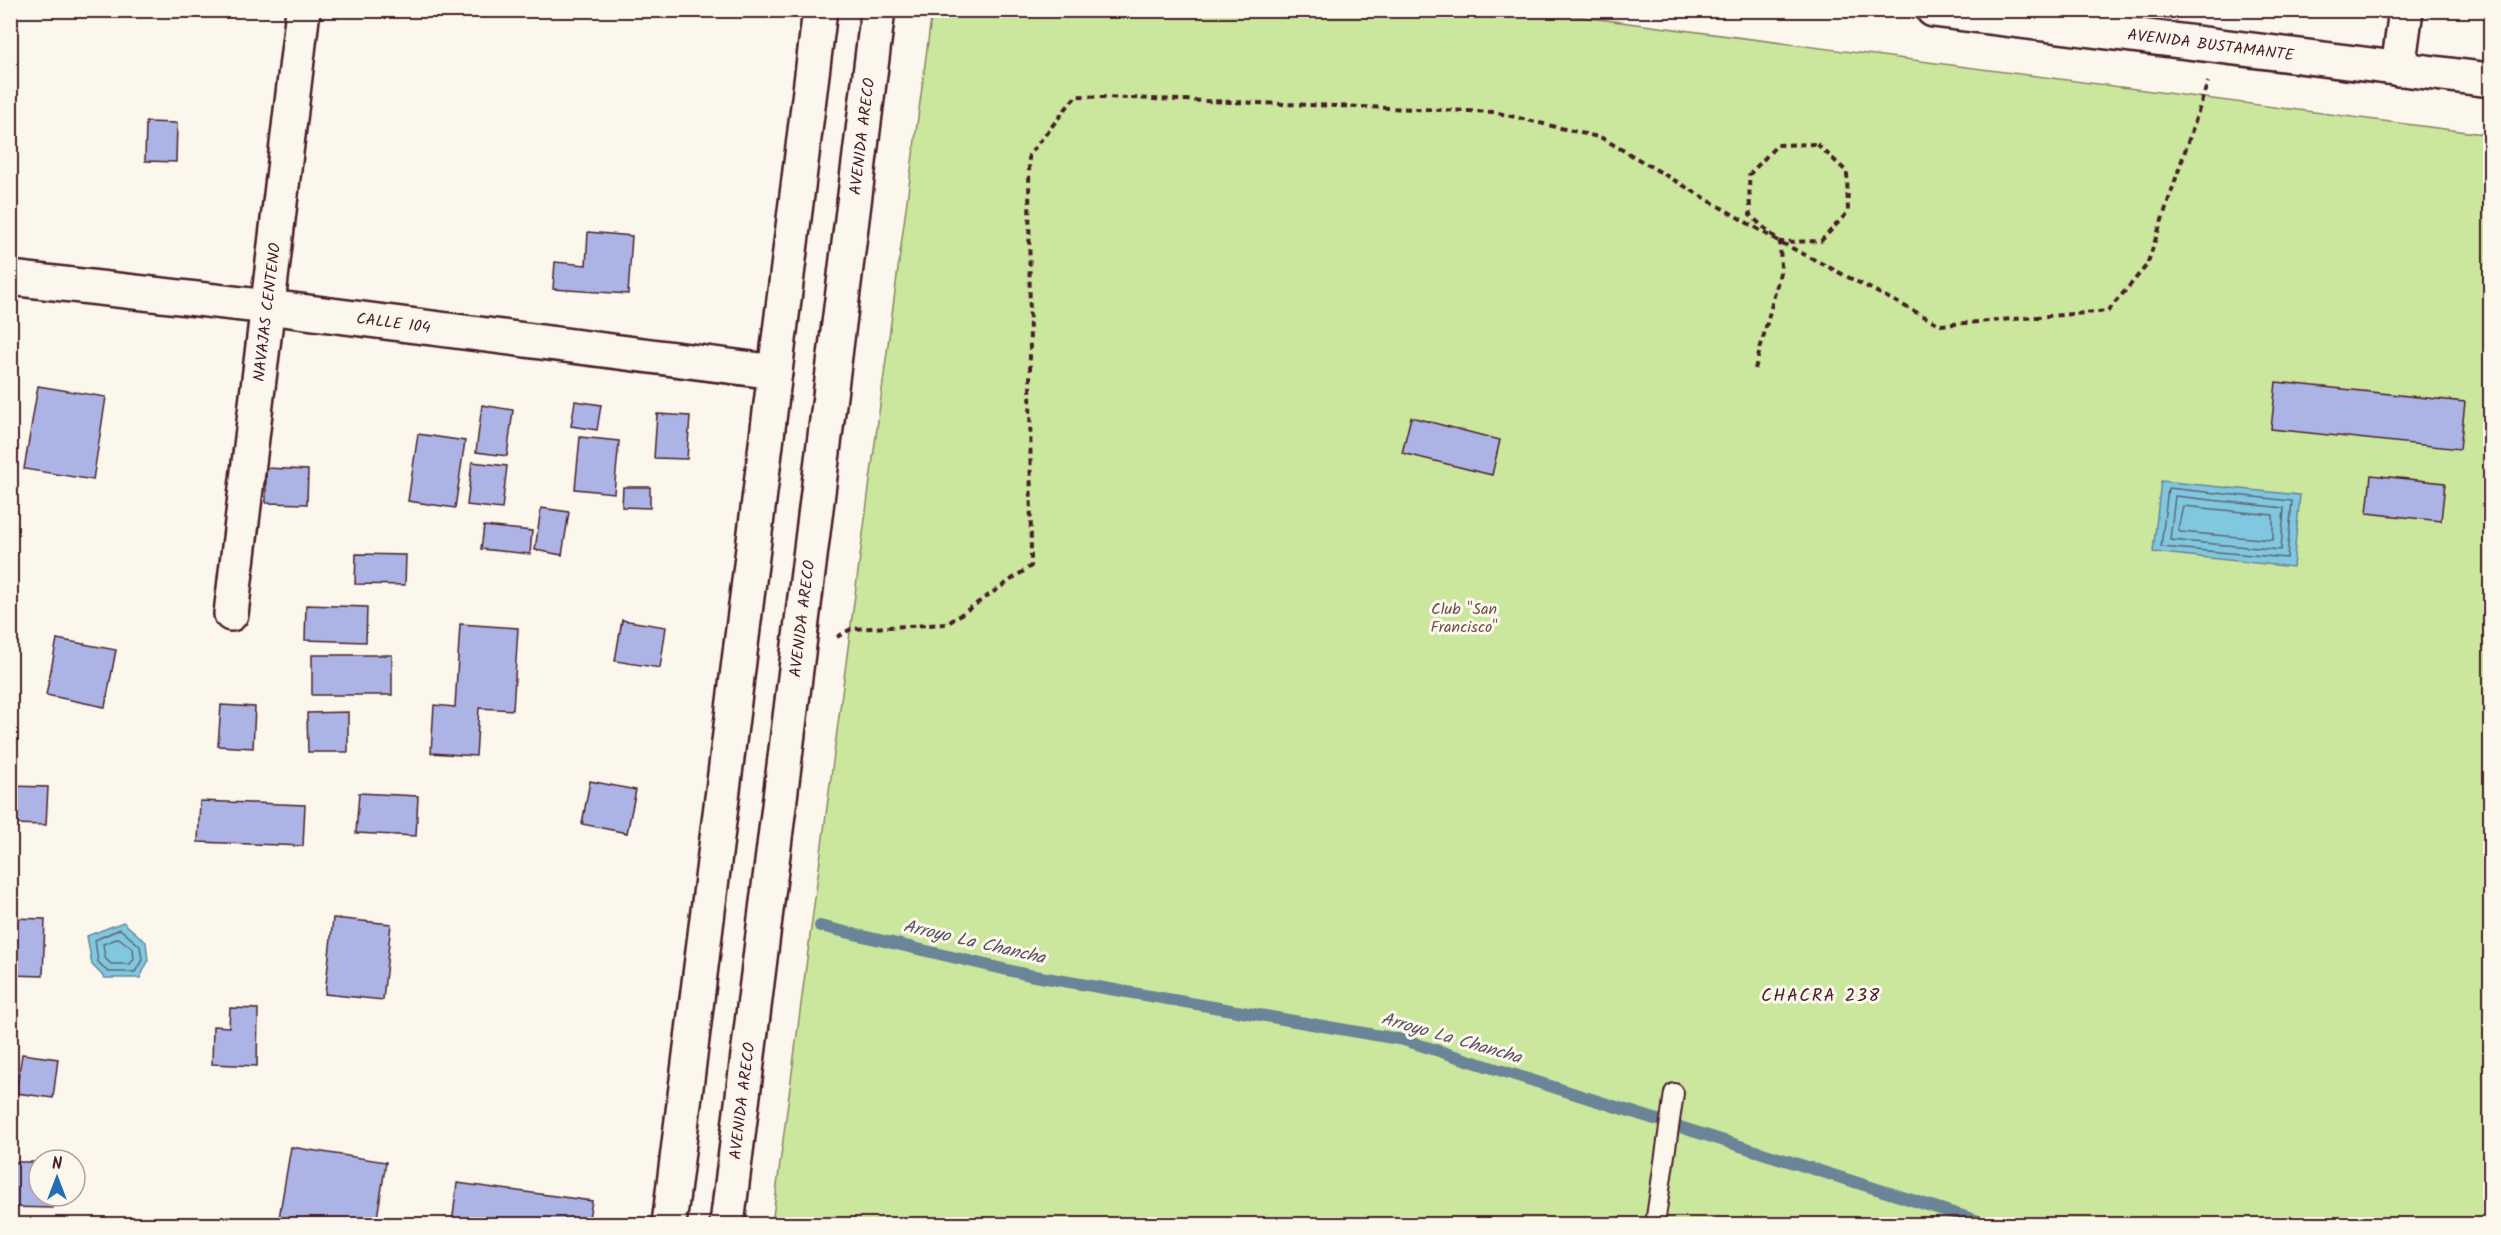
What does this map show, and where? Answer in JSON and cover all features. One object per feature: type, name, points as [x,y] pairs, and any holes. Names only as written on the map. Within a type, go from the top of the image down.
[{"type":"main road","name":"NAVAJAS CENTENO","points":[[231,614],[303,10]]},
{"type":"main road","points":[[669,1224],[820,10]]},
{"type":"main road","name":"AVENIDA ARECO","points":[[728,1224],[878,10]]},
{"type":"main road","name":"AVENIDA BUSTAMANTE","points":[[1934,10],[2216,48],[2490,80]]},
{"type":"main road","points":[[2398,69],[2406,10]]},
{"type":"main road","name":"CALLE 104","points":[[10,278],[775,372]]},
{"type":"lane","points":[[1655,1224],[1674,1093]]},
{"type":"path","points":[[798,659],[851,629],[947,624],[1031,566],[1029,155],[1076,96],[1494,112],[1602,138],[1780,243],[1941,325],[2108,311],[2147,265],[2204,98],[2216,48]]},
{"type":"path","points":[[1755,369],[1781,269],[1780,243],[1750,215],[1749,175],[1777,145],[1817,144],[1847,172],[1848,212],[1821,241],[1780,243]]},
{"type":"green space","name":"Club \"San Francisco\"","points":[[932,11],[1536,11],[2490,135],[2490,1224],[772,1224]]},
{"type":"water","points":[[2161,481],[2300,495],[2293,567],[2153,552]]},
{"type":"water","points":[[123,922],[146,942],[148,961],[140,978],[105,978],[92,965],[87,936]]},
{"type":"building","points":[[146,122],[177,123],[176,162],[145,161]]},
{"type":"building","points":[[588,232],[632,236],[628,294],[553,289],[555,262],[586,265]]},
{"type":"building","points":[[2276,382],[2465,402],[2460,449],[2271,429]]},
{"type":"building","points":[[38,386],[106,397],[93,480],[24,469]]},
{"type":"building","points":[[575,401],[601,405],[597,430],[571,426]]},
{"type":"building","points":[[482,405],[513,410],[507,456],[476,452]]},
{"type":"building","points":[[657,414],[690,416],[687,459],[654,458]]},
{"type":"building","points":[[1411,417],[1500,440],[1492,475],[1402,453]]},
{"type":"building","points":[[418,434],[465,441],[455,508],[408,501]]},
{"type":"building","points":[[580,437],[619,441],[614,493],[575,489]]},
{"type":"building","points":[[472,462],[507,466],[502,509],[467,505]]},
{"type":"building","points":[[266,468],[308,470],[307,504],[266,503]]},
{"type":"building","points":[[2371,475],[2445,483],[2441,521],[2367,513]]},
{"type":"building","points":[[623,487],[650,487],[650,508],[622,507]]},
{"type":"building","points":[[541,508],[569,512],[562,555],[535,550]]},
{"type":"building","points":[[484,526],[532,531],[530,554],[481,549]]},
{"type":"building","points":[[356,554],[406,555],[405,585],[355,584]]},
{"type":"building","points":[[306,605],[367,607],[366,642],[305,640]]},
{"type":"building","points":[[622,620],[666,627],[660,668],[615,661]]},
{"type":"building","points":[[460,624],[518,628],[513,710],[479,708],[476,756],[431,753],[434,705],[455,707]]},
{"type":"building","points":[[57,639],[116,650],[105,707],[46,695]]},
{"type":"building","points":[[312,655],[392,655],[392,695],[312,695]]},
{"type":"building","points":[[221,705],[255,707],[253,748],[218,746]]},
{"type":"building","points":[[348,712],[348,752],[308,752],[307,713]]},
{"type":"building","points":[[590,781],[636,790],[627,833],[582,824]]},
{"type":"building","points":[[10,786],[48,787],[46,825],[10,824]]},
{"type":"building","points":[[359,793],[418,796],[416,836],[356,833]]},
{"type":"building","points":[[200,801],[305,805],[303,846],[198,842]]},
{"type":"building","points":[[10,918],[45,919],[43,976],[10,975]]},
{"type":"building","points":[[333,918],[391,924],[383,1000],[325,994]]},
{"type":"building","points":[[230,1008],[258,1009],[257,1066],[212,1064],[213,1026],[229,1027]]},
{"type":"building","points":[[22,1054],[58,1059],[53,1098],[16,1093]]},
{"type":"building","points":[[291,1147],[386,1162],[376,1224],[278,1224]]},
{"type":"building","points":[[10,1162],[27,1162],[27,1207],[10,1207]]},
{"type":"building","points":[[457,1183],[592,1201],[588,1224],[452,1224]]},
{"type":"waterway","name":"Arroyo La Chancha","points":[[820,926],[1029,975],[1404,1040],[1988,1224]]},
{"type":"district","name":"CHACRA 238","points":[[1821,996]]}]
